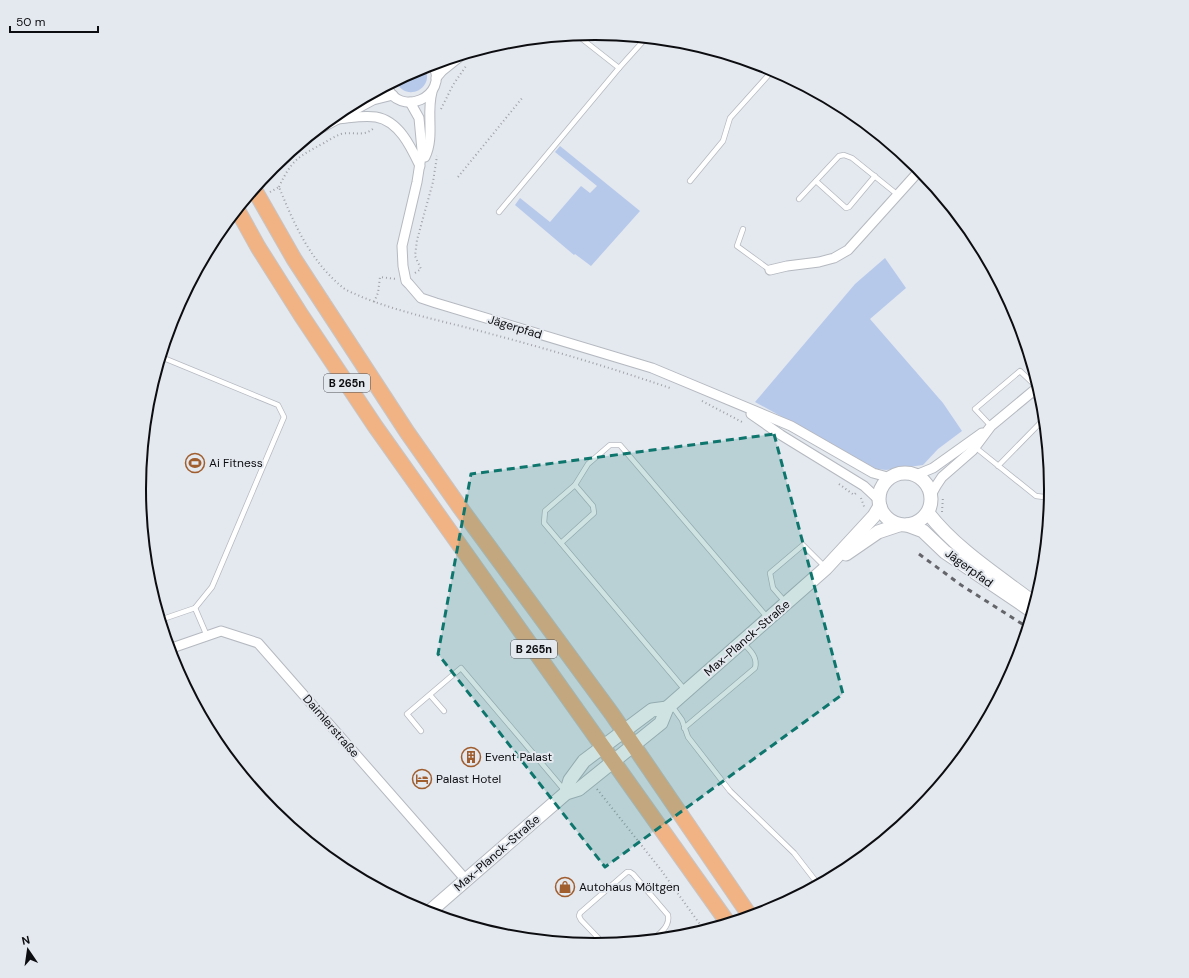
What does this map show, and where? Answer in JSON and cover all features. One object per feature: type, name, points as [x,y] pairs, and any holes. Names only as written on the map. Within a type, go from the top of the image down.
[{"type":"main road","name":"B 265n","points":[[256,194],[311,285],[412,438],[459,506],[624,732],[747,911]]},
{"type":"main road","name":"B 265n","points":[[240,214],[281,283],[375,426],[725,919]]},
{"type":"main road","points":[[915,472],[928,487],[931,495],[931,504],[928,513],[915,523],[903,525],[890,521],[884,514],[880,503],[881,491],[893,474],[907,474],[915,472]]},
{"type":"main road","name":"Max-Planck-Straße","points":[[434,908],[566,793],[579,788],[597,775],[661,723],[669,707],[826,568],[874,516],[880,503]]},
{"type":"main road","name":"Jägerpfad","points":[[928,513],[939,527],[975,559],[1029,600]]},
{"type":"main road","name":"Max-Planck-Straße","points":[[826,568],[878,532],[903,525]]},
{"type":"main road","name":"Jägerpfad","points":[[903,525],[923,531],[950,556],[1027,608]]},
{"type":"main road","name":"Max-Planck-Straße","points":[[566,793],[570,780],[584,762],[652,710],[669,707]]},
{"type":"street","points":[[436,78],[451,64]]},
{"type":"street","points":[[420,168],[427,154],[430,137],[429,103],[435,85],[435,70]]},
{"type":"street","points":[[389,90],[398,99],[410,102],[426,98],[432,92]]},
{"type":"street","points":[[356,109],[372,100],[393,95]]},
{"type":"street","points":[[410,102],[419,118],[422,150],[420,168]]},
{"type":"street","points":[[341,119],[360,116],[377,117],[388,121],[401,132],[411,146],[420,168]]},
{"type":"street","name":"Jägerpfad","points":[[420,168],[402,246],[402,266],[406,281],[421,298],[652,368],[739,404]]},
{"type":"street","points":[[770,270],[787,266],[819,262],[834,258],[848,250],[915,175]]},
{"type":"street","points":[[931,495],[942,477],[973,444],[989,428],[1033,392]]},
{"type":"street","points":[[739,404],[790,426],[873,473],[893,474]]},
{"type":"street","points":[[739,404],[781,435],[864,486],[880,503]]},
{"type":"street","points":[[915,472],[933,468],[973,444]]},
{"type":"street","name":"Daimlerstraße","points":[[175,647],[221,631],[258,643],[466,880]]},
{"type":"lane","points":[[584,40],[619,68]]},
{"type":"lane","points":[[499,212],[642,43]]},
{"type":"lane","points":[[690,181],[724,142],[730,118],[768,75]]},
{"type":"lane","points":[[799,199],[839,156],[844,155],[852,158],[898,195]]},
{"type":"lane","points":[[816,181],[846,208],[849,207],[875,176]]},
{"type":"lane","points":[[743,229],[737,246],[770,270]]},
{"type":"lane","points":[[165,359],[278,405],[284,417],[212,587],[195,608],[165,618]]},
{"type":"lane","points":[[989,428],[975,409],[1020,371],[1030,383]]},
{"type":"lane","points":[[998,466],[1039,423]]},
{"type":"lane","points":[[973,444],[1036,496],[1044,497]]},
{"type":"lane","points":[[686,692],[544,523],[546,511],[575,485],[588,464],[610,445],[620,445],[769,619]]},
{"type":"lane","points":[[561,543],[594,513],[593,506],[575,485]]},
{"type":"lane","points":[[786,604],[773,588],[770,573],[803,546],[826,568]]},
{"type":"lane","points":[[195,608],[207,636]]},
{"type":"lane","points":[[684,728],[756,668],[757,663],[755,656],[742,642]]},
{"type":"lane","points":[[421,731],[407,714],[461,668],[566,793]]},
{"type":"lane","points":[[430,695],[444,711]]},
{"type":"lane","points":[[669,707],[682,720],[688,737],[730,792],[794,853],[815,880]]},
{"type":"lane","points":[[598,938],[579,916],[580,913],[627,872],[633,874],[668,915],[668,925],[660,933]]},
{"type":"path","points":[[458,177],[523,97]]},
{"type":"path","points":[[257,193],[279,187],[292,163],[301,156],[341,134],[363,134],[371,131],[375,127],[377,117]]},
{"type":"path","points":[[279,187],[294,223],[314,257],[342,287],[374,302],[403,311],[528,344],[670,388]]},
{"type":"path","points":[[699,400],[748,425]]},
{"type":"path","points":[[893,474],[915,472]]},
{"type":"path","points":[[939,527],[941,519],[942,493],[945,481],[942,477]]},
{"type":"path","points":[[836,482],[854,495],[859,491],[866,512],[866,517],[869,521]]},
{"type":"path","points":[[597,775],[602,782],[596,789],[661,870],[701,925]]},
{"type":"highlighted area","points":[[774,434],[843,694],[605,867],[438,654],[471,474]]},
{"type":"shaded area","points":[[427,73],[426,81],[418,90],[412,92],[400,88],[398,85]]},
{"type":"shaded area","points":[[560,146],[640,211],[591,266],[575,254],[574,255],[515,205],[520,198],[550,222],[581,186],[590,193],[597,186],[555,152]]},
{"type":"shaded area","points":[[885,258],[906,288],[870,319],[943,403],[962,431],[938,449],[923,465],[886,470],[869,468],[817,436],[755,402],[855,284]]},
{"type":"railway","points":[[919,554],[961,585],[1023,624]]},
{"type":"place","name":"Ai Fitness","points":[[195,463]]},
{"type":"place","name":"Event Palast","points":[[471,757]]},
{"type":"place","name":"Palast Hotel","points":[[422,779]]},
{"type":"place","name":"Autohaus Möltgen","points":[[565,887]]}]
